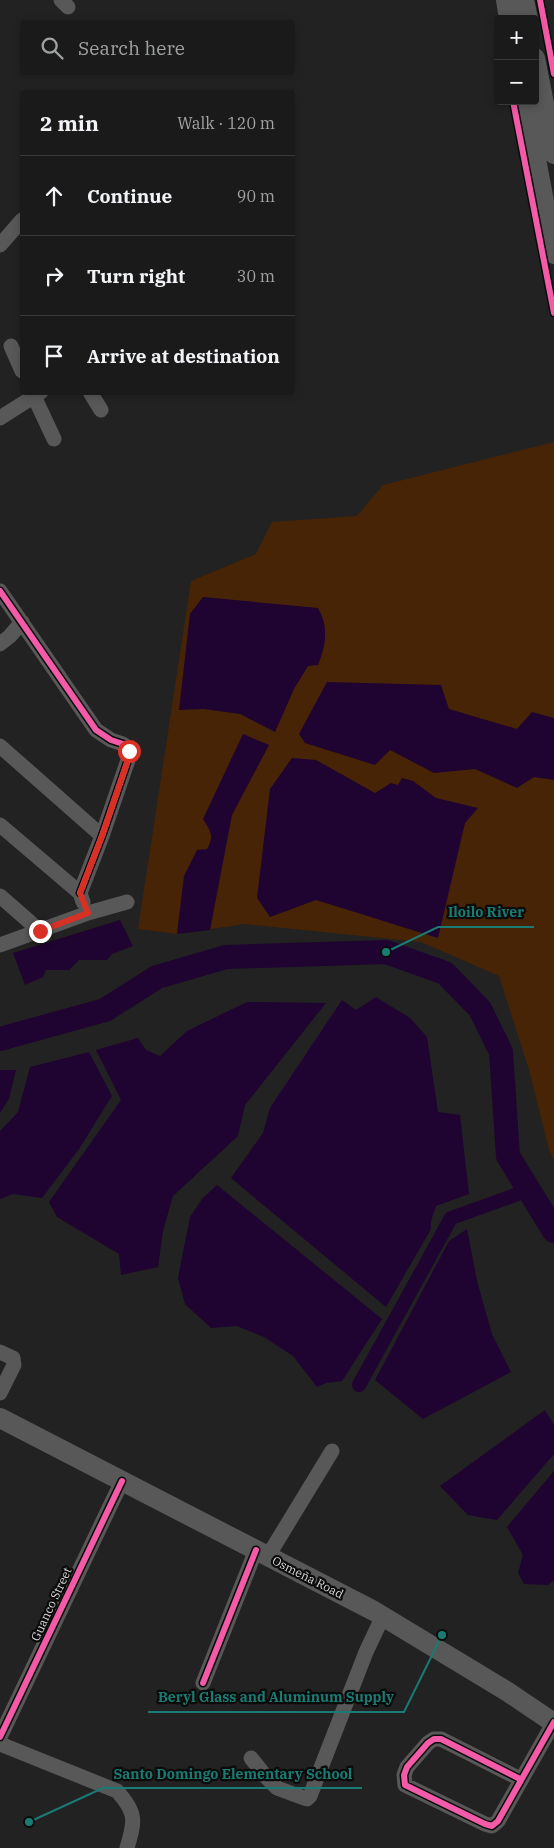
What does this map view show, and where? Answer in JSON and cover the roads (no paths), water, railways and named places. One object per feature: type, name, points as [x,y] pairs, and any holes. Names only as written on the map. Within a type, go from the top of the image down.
[{"type":"main road","points":[[506,0],[508,15]]},
{"type":"main road","points":[[524,0],[527,15]]},
{"type":"main road","points":[[535,60],[554,154]]},
{"type":"main road","points":[[526,105],[554,254]]},
{"type":"main road","name":"Osmeña Road","points":[[0,1418],[383,1616],[554,1722]]},
{"type":"street","points":[[0,245],[20,222]]},
{"type":"street","points":[[11,346],[20,366]]},
{"type":"street","points":[[0,418],[34,395]]},
{"type":"street","points":[[36,395],[54,439]]},
{"type":"street","points":[[92,395],[101,410]]},
{"type":"street","points":[[0,590],[96,730],[105,737],[128,748],[128,760],[80,893]]},
{"type":"street","points":[[0,644],[22,622]]},
{"type":"street","points":[[0,746],[102,836]]},
{"type":"street","points":[[0,825],[80,893],[88,913]]},
{"type":"street","points":[[0,896],[40,931]]},
{"type":"street","points":[[0,946],[88,913],[127,902]]},
{"type":"street","points":[[0,1352],[13,1358],[14,1361],[14,1365],[0,1393]]},
{"type":"street","points":[[203,1683],[262,1553],[332,1451]]},
{"type":"street","name":"Guanco Street","points":[[0,1737],[122,1481]]},
{"type":"street","points":[[251,1758],[277,1788],[308,1799],[366,1652],[383,1616]]},
{"type":"street","points":[[520,1779],[441,1739],[434,1739],[428,1743],[407,1767],[404,1775],[405,1785],[492,1826],[498,1821],[520,1779],[554,1722]]},
{"type":"street","points":[[0,1744],[117,1791],[128,1803],[134,1823],[127,1848]]},
{"type":"waterway","points":[[0,1039],[105,1010],[157,977],[226,957],[386,952],[445,973],[480,1009],[501,1052],[508,1156],[554,1231]]},
{"type":"waterway","points":[[359,1385],[451,1218],[529,1190]]},
{"type":"place","name":"Iloilo River","points":[[386,952]]},
{"type":"place","name":"Beryl Glass and Aluminum Supply","points":[[442,1635]]},
{"type":"place","name":"Santo Domingo Elementary School","points":[[29,1822]]}]
